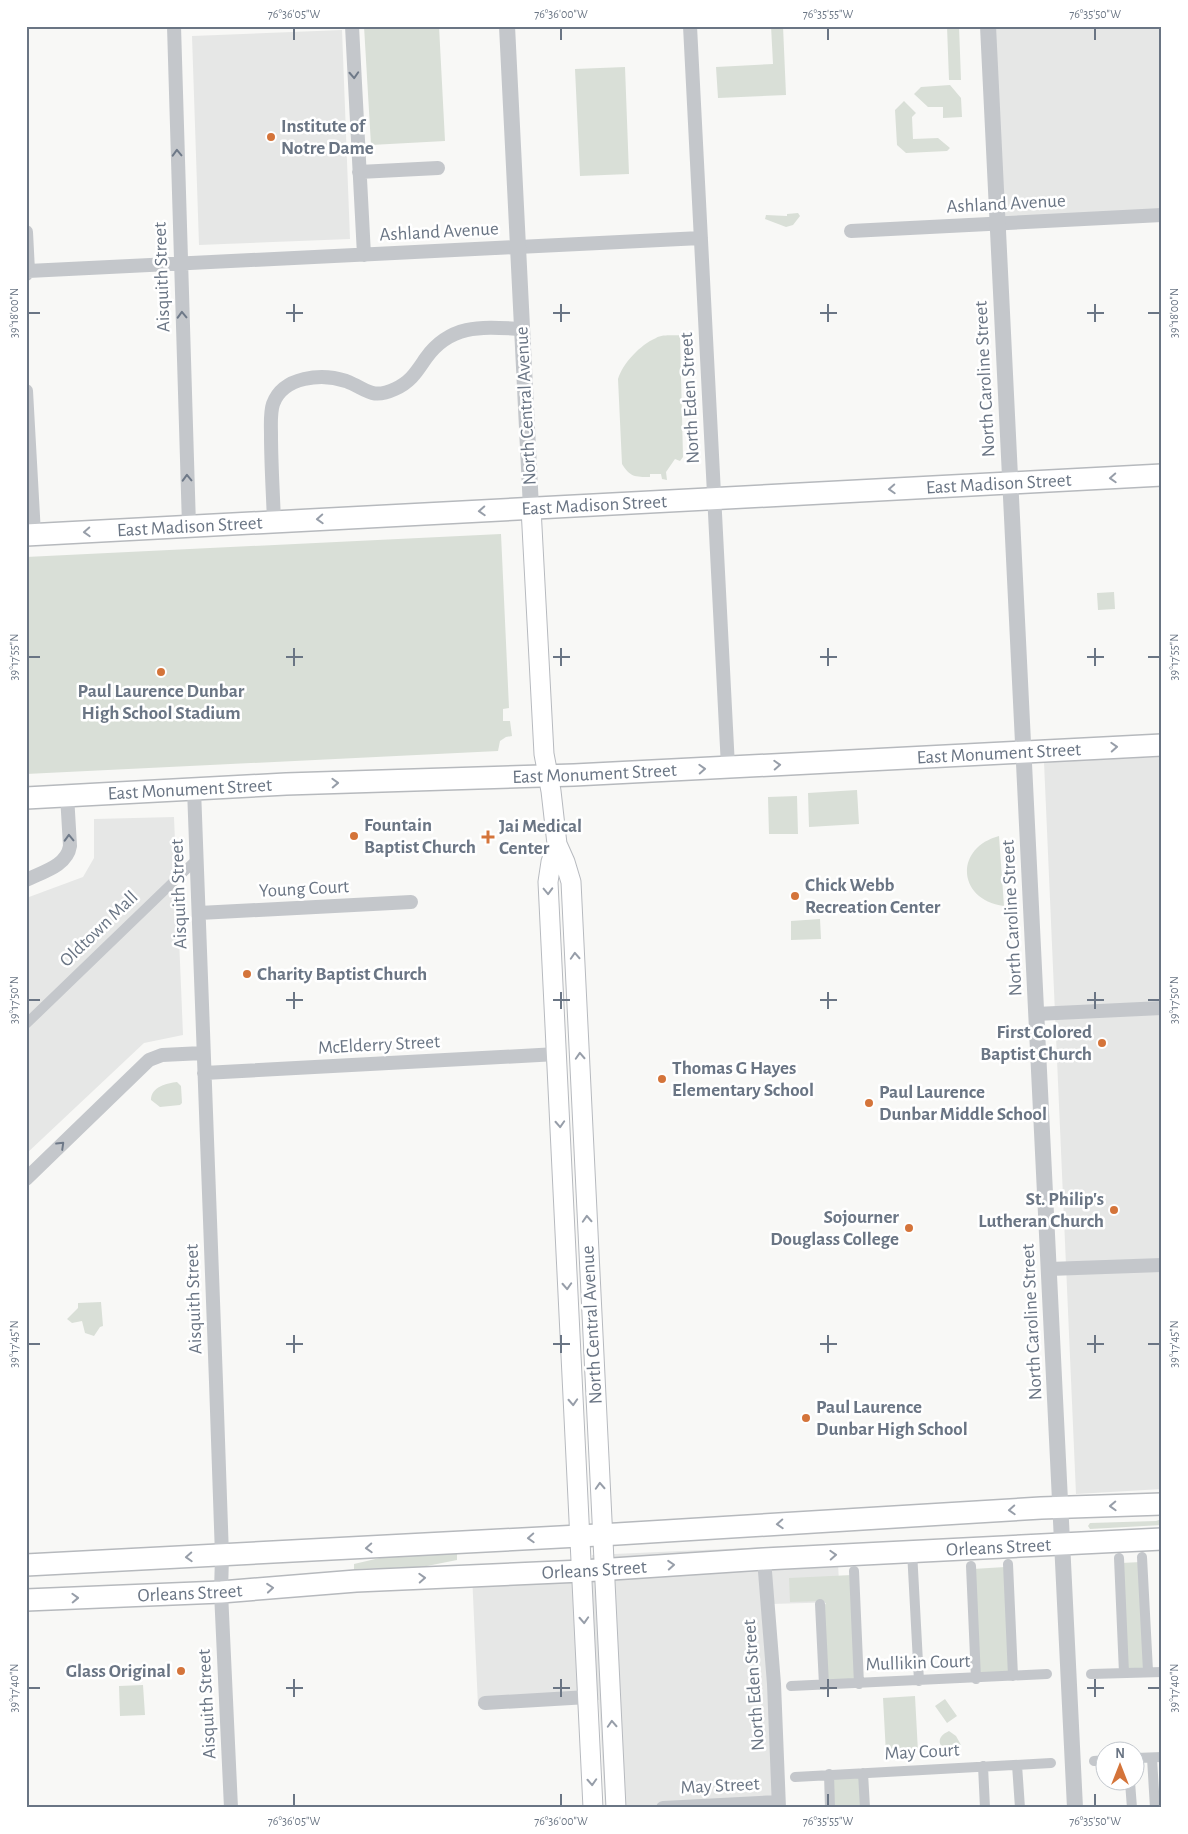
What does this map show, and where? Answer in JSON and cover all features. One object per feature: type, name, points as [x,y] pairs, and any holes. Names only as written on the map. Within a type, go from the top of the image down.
[{"type":"main road","name":"East Madison Street","points":[[30,534],[1162,476]]},
{"type":"main road","name":"North Central Avenue","points":[[531,508],[544,754],[557,844],[571,882],[616,1808]]},
{"type":"main road","name":"East Monument Street","points":[[26,798],[296,784],[548,776],[1162,745]]},
{"type":"main road","name":"North Central Avenue","points":[[557,844],[551,862],[548,882],[593,1808]]},
{"type":"main road","points":[[554,1006],[577,1005]]},
{"type":"main road","name":"Orleans Street","points":[[26,1565],[222,1556],[1060,1508],[1162,1504]]},
{"type":"main road","name":"Orleans Street","points":[[26,1600],[221,1592],[356,1581],[582,1571],[764,1559],[1162,1539]]},
{"type":"street","name":"Aisquith Street","points":[[174,26],[188,526]]},
{"type":"street","points":[[352,26],[364,255]]},
{"type":"street","name":"North Central Avenue","points":[[508,26],[531,508]]},
{"type":"street","name":"North Eden Street","points":[[690,26],[728,767]]},
{"type":"street","name":"North Caroline Street","points":[[988,26],[1075,1808]]},
{"type":"street","points":[[359,172],[438,168]]},
{"type":"street","name":"Ashland Avenue","points":[[851,231],[1162,215]]},
{"type":"street","points":[[26,232],[27,273]]},
{"type":"street","name":"Ashland Avenue","points":[[27,273],[701,238]]},
{"type":"street","points":[[274,522],[271,426],[273,405],[285,389],[304,378],[319,377],[334,378],[348,382],[369,393],[378,395],[404,385],[413,378],[436,345],[456,332],[485,327],[522,329]]},
{"type":"street","points":[[26,391],[30,534]]},
{"type":"street","name":"Aisquith Street","points":[[194,789],[222,1556],[221,1592],[231,1808]]},
{"type":"street","points":[[26,880],[57,865],[69,854],[67,795]]},
{"type":"street","name":"Oldtown Mall","points":[[26,1024],[196,860]]},
{"type":"street","name":"Young Court","points":[[199,913],[411,902]]},
{"type":"street","points":[[1036,1014],[1162,1008]]},
{"type":"street","points":[[26,1179],[149,1060],[162,1055],[203,1052]]},
{"type":"street","name":"McElderry Street","points":[[204,1073],[556,1054]]},
{"type":"street","points":[[1049,1269],[1162,1265]]},
{"type":"street","points":[[912,1551],[919,1681]]},
{"type":"street","points":[[1142,1557],[1148,1671]]},
{"type":"street","points":[[1119,1558],[1124,1673]]},
{"type":"street","name":"North Eden Street","points":[[764,1559],[774,1684],[779,1805]]},
{"type":"street","points":[[1008,1564],[1013,1676]]},
{"type":"street","points":[[971,1566],[976,1679]]},
{"type":"street","points":[[854,1571],[859,1684]]},
{"type":"street","points":[[820,1604],[824,1685]]},
{"type":"street","points":[[1092,1674],[1162,1672]]},
{"type":"street","name":"Mullikin Court","points":[[791,1686],[976,1679],[1047,1674]]},
{"type":"street","points":[[485,1703],[588,1697]]},
{"type":"street","points":[[1155,1808],[1157,1757]]},
{"type":"street","name":"May Court","points":[[795,1777],[1050,1763]]},
{"type":"street","points":[[1018,1765],[1020,1808]]},
{"type":"street","points":[[983,1766],[985,1808]]},
{"type":"street","points":[[863,1773],[865,1808]]},
{"type":"street","points":[[829,1774],[830,1808]]},
{"type":"street","points":[[1131,1792],[1132,1808]]},
{"type":"street","name":"May Street","points":[[663,1808],[779,1805]]},
{"type":"shaded area","points":[[364,26],[439,26],[445,141],[371,145]]},
{"type":"shaded area","points":[[771,26],[783,26],[786,95],[718,98],[716,67],[773,64]]},
{"type":"shaded area","points":[[947,26],[959,26],[961,80],[949,80]]},
{"type":"shaded area","points":[[988,26],[1162,26],[1162,213],[997,220]]},
{"type":"shaded area","name":"Institute of Notre Dame","points":[[342,30],[350,239],[199,245],[192,36]]},
{"type":"shaded area","points":[[625,67],[629,174],[580,176],[575,69]]},
{"type":"shaded area","points":[[950,85],[961,98],[962,117],[943,118],[943,107],[928,107],[914,94],[921,87]]},
{"type":"shaded area","points":[[904,101],[916,113],[912,117],[913,139],[938,138],[950,148],[947,151],[906,153],[897,145],[895,110]]},
{"type":"shaded area","points":[[798,213],[800,216],[793,225],[786,227],[765,219],[766,215],[787,216],[787,214]]},
{"type":"shaded area","points":[[680,335],[683,457],[680,461],[675,459],[666,472],[667,480],[662,479],[661,474],[650,474],[650,477],[633,475],[622,464],[618,379],[620,373],[638,350],[650,341],[658,337]]},
{"type":"shaded area","points":[[501,534],[509,708],[503,709],[503,721],[510,721],[512,736],[500,741],[498,751],[26,774],[26,557]]},
{"type":"shaded area","points":[[1114,592],[1115,609],[1098,610],[1097,593]]},
{"type":"shaded area","points":[[1162,757],[1162,1489],[1076,1494],[1044,762]]},
{"type":"shaded area","points":[[857,790],[859,824],[809,827],[808,793]]},
{"type":"shaded area","points":[[797,796],[798,834],[769,834],[768,797]]},
{"type":"shaded area","points":[[174,817],[183,1035],[144,1043],[26,1154],[26,900],[29,897],[83,877],[94,858],[94,819]]},
{"type":"shaded area","points":[[999,836],[1004,906],[988,902],[977,894],[970,884],[967,873],[968,862],[974,851],[984,842]]},
{"type":"shaded area","points":[[820,919],[821,939],[791,940],[791,921]]},
{"type":"shaded area","points":[[177,1082],[181,1086],[182,1103],[180,1105],[160,1107],[151,1100],[157,1089]]},
{"type":"shaded area","points":[[101,1302],[103,1326],[100,1327],[94,1336],[85,1333],[82,1321],[72,1323],[67,1319],[78,1308],[78,1303]]},
{"type":"shaded area","points":[[1162,1519],[1162,1525],[1090,1529],[1088,1526],[1090,1523],[1156,1521]]},
{"type":"shaded area","points":[[837,1544],[840,1602],[771,1604],[779,1802],[685,1808],[605,1808],[599,1700],[478,1706],[472,1574],[592,1567],[592,1555]]},
{"type":"shaded area","points":[[457,1553],[457,1560],[422,1567],[354,1569],[354,1564],[384,1557]]},
{"type":"shaded area","points":[[1141,1562],[1146,1668],[1126,1669],[1121,1563]]},
{"type":"shaded area","points":[[1005,1567],[1011,1675],[979,1677],[973,1569]]},
{"type":"shaded area","points":[[852,1575],[857,1681],[826,1683],[822,1605],[826,1604],[824,1601],[790,1602],[789,1578]]},
{"type":"shaded area","points":[[143,1685],[145,1715],[120,1716],[119,1686]]},
{"type":"shaded area","points":[[915,1696],[918,1752],[886,1754],[883,1698]]},
{"type":"shaded area","points":[[945,1699],[957,1716],[947,1723],[935,1706]]},
{"type":"shaded area","points":[[949,1731],[956,1736],[961,1745],[949,1752],[942,1747],[940,1739]]},
{"type":"shaded area","points":[[861,1775],[863,1808],[832,1808],[831,1776]]},
{"type":"place","name":"Institute of Notre Dame","points":[[271,137]]},
{"type":"place","name":"Paul Laurence Dunbar High School Stadium","points":[[161,672]]},
{"type":"place","name":"Fountain Baptist Church","points":[[354,836]]},
{"type":"place","name":"Jai Medical Center","points":[[488,837]]},
{"type":"place","name":"Chick Webb Recreation Center","points":[[795,896]]},
{"type":"place","name":"Charity Baptist Church","points":[[247,974]]},
{"type":"place","name":"First Colored Baptist Church","points":[[1102,1043]]},
{"type":"place","name":"Thomas G Hayes Elementary School","points":[[662,1079]]},
{"type":"place","name":"Paul Laurence Dunbar Middle School","points":[[869,1103]]},
{"type":"place","name":"St. Philip's Lutheran Church","points":[[1114,1210]]},
{"type":"place","name":"Sojourner Douglass College","points":[[909,1228]]},
{"type":"place","name":"Paul Laurence Dunbar High School","points":[[806,1418]]},
{"type":"place","name":"Glass Original","points":[[181,1671]]}]
